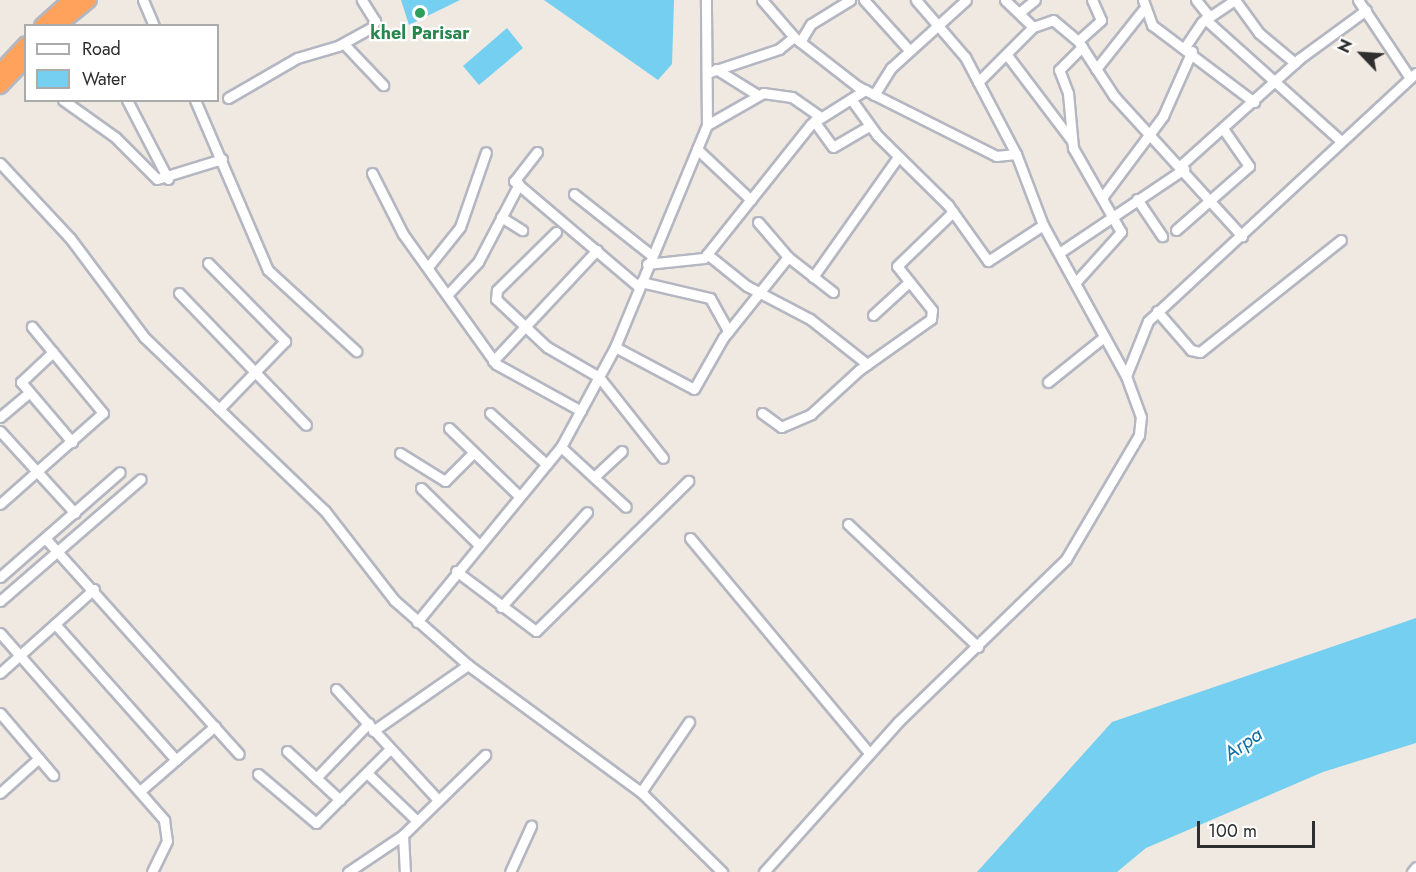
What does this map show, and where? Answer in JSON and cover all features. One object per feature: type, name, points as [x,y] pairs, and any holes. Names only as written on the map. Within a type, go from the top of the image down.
[{"type":"highway","points":[[60,22],[71,0]]},
{"type":"highway","points":[[60,22],[88,0]]},
{"type":"highway","points":[[0,72],[24,46]]},
{"type":"highway","points":[[0,86],[24,61]]},
{"type":"street","points":[[143,0],[153,24]]},
{"type":"street","points":[[228,98],[297,58],[344,44],[374,24],[362,0]]},
{"type":"street","points":[[417,622],[478,544],[561,447],[615,347],[649,259],[707,125],[713,71],[706,0]]},
{"type":"street","points":[[762,0],[797,40],[865,90],[996,156],[1016,154]]},
{"type":"street","points":[[713,71],[779,49],[797,40],[807,28],[850,0]]},
{"type":"street","points":[[864,0],[909,50]]},
{"type":"street","points":[[764,872],[869,753],[1066,559],[1133,454],[1141,417],[1126,376],[1043,225],[1016,154],[978,82],[939,24],[916,0]]},
{"type":"street","points":[[874,95],[909,50],[966,0]]},
{"type":"street","points":[[1005,0],[1033,27]]},
{"type":"street","points":[[1020,12],[1035,0]]},
{"type":"street","points":[[1072,141],[1068,93],[1059,70],[1101,20],[1092,0]]},
{"type":"street","points":[[1196,0],[1207,18],[1340,140]]},
{"type":"street","points":[[1104,195],[1152,132],[1189,49],[1207,18],[1235,0],[1259,33],[1295,63]]},
{"type":"street","points":[[1126,376],[1136,341],[1157,311],[1242,236],[1340,140],[1414,74],[1358,0]]},
{"type":"street","points":[[1096,69],[1143,5],[1152,25],[1189,49],[1254,102]]},
{"type":"street","points":[[1059,253],[1183,167],[1295,63],[1366,10]]},
{"type":"street","points":[[978,82],[1033,27],[1053,20],[1080,44],[1114,96],[1152,132],[1183,167],[1209,202],[1242,236]]},
{"type":"street","points":[[344,44],[383,85]]},
{"type":"street","points":[[1007,55],[1072,141],[1104,195],[1121,232],[1117,241],[1075,283]]},
{"type":"street","points":[[713,71],[756,94],[792,97],[817,119],[833,147],[869,126]]},
{"type":"street","points":[[574,194],[649,259],[698,261],[707,254],[817,119],[865,90]]},
{"type":"street","points":[[707,125],[756,94]]},
{"type":"street","points":[[851,99],[869,126],[952,212],[988,261],[1043,225]]},
{"type":"street","points":[[66,102],[116,137],[154,177],[168,179],[222,159]]},
{"type":"street","points":[[128,102],[168,179]]},
{"type":"street","points":[[196,102],[268,270],[356,351]]},
{"type":"street","points":[[1176,230],[1249,166],[1224,130]]},
{"type":"street","points":[[697,149],[751,200]]},
{"type":"street","points":[[428,267],[460,227],[486,152]]},
{"type":"street","points":[[537,152],[515,177],[519,184],[640,284],[710,298],[728,332]]},
{"type":"street","points":[[813,277],[898,157]]},
{"type":"street","points":[[0,163],[70,238],[144,337],[325,511],[394,600],[468,665],[641,792],[722,872]]},
{"type":"street","points":[[372,173],[394,219],[493,361],[581,411]]},
{"type":"street","points":[[448,294],[472,270],[519,184]]},
{"type":"street","points":[[1137,199],[1162,236]]},
{"type":"street","points":[[762,413],[785,426],[819,408],[867,364],[933,316],[897,266],[952,212]]},
{"type":"street","points":[[501,217],[522,230]]},
{"type":"street","points":[[758,222],[788,257],[833,292]]},
{"type":"street","points":[[556,232],[495,293],[547,347],[599,377],[663,458]]},
{"type":"street","points":[[1157,311],[1196,353],[1341,240]]},
{"type":"street","points":[[493,361],[597,250]]},
{"type":"street","points":[[707,254],[760,292],[804,314],[867,364]]},
{"type":"street","points":[[615,347],[691,390],[728,332],[788,257]]},
{"type":"street","points":[[208,263],[284,337],[256,373],[219,409]]},
{"type":"street","points":[[873,315],[909,282]]},
{"type":"street","points":[[179,293],[306,425]]},
{"type":"street","points":[[0,504],[72,442],[104,409],[32,327]]},
{"type":"street","points":[[1048,382],[1104,337]]},
{"type":"street","points":[[53,352],[23,378],[29,393],[72,442]]},
{"type":"street","points":[[0,417],[29,393]]},
{"type":"street","points":[[490,413],[546,464]]},
{"type":"street","points":[[450,428],[519,496]]},
{"type":"street","points":[[0,431],[75,513]]},
{"type":"street","points":[[561,447],[626,507]]},
{"type":"street","points":[[594,477],[622,451]]},
{"type":"street","points":[[400,453],[445,481],[473,453]]},
{"type":"street","points":[[0,577],[120,472]]},
{"type":"street","points":[[0,602],[141,479]]},
{"type":"street","points":[[456,571],[536,631],[688,482]]},
{"type":"street","points":[[421,488],[478,544]]},
{"type":"street","points":[[94,495],[107,508]]},
{"type":"street","points":[[501,607],[587,512]]},
{"type":"street","points":[[848,524],[978,647]]},
{"type":"street","points":[[45,538],[94,589],[239,754]]},
{"type":"street","points":[[690,538],[869,753]]},
{"type":"street","points":[[0,673],[94,589]]},
{"type":"street","points":[[55,624],[176,760]]},
{"type":"street","points":[[0,633],[164,820],[167,831],[165,849],[152,872]]},
{"type":"street","points":[[316,778],[371,727],[468,665]]},
{"type":"street","points":[[336,689],[389,750],[438,800]]},
{"type":"street","points":[[0,713],[53,775]]},
{"type":"street","points":[[641,792],[689,722]]},
{"type":"street","points":[[0,731],[9,723]]},
{"type":"street","points":[[140,791],[215,726]]},
{"type":"street","points":[[258,774],[312,823],[340,800],[389,750]]},
{"type":"street","points":[[287,751],[340,800]]},
{"type":"street","points":[[348,872],[403,835],[485,755]]},
{"type":"street","points":[[0,793],[39,758]]},
{"type":"street","points":[[367,773],[417,821]]},
{"type":"street","points":[[510,872],[531,826]]},
{"type":"street","points":[[403,835],[405,872]]},
{"type":"street","points":[[1412,872],[1416,867]]},
{"type":"water","name":"khel Parisar","points":[[401,0],[460,0],[409,25]]},
{"type":"water","points":[[544,0],[674,0],[672,64],[658,80]]},
{"type":"water","points":[[507,28],[523,48],[479,85],[463,66]]},
{"type":"water","name":"Arpa","points":[[1416,618],[1416,743],[1323,772],[1146,848],[1117,872],[977,872],[1112,722]]},
{"type":"place","name":"khel Parisar","points":[[420,13]]}]
